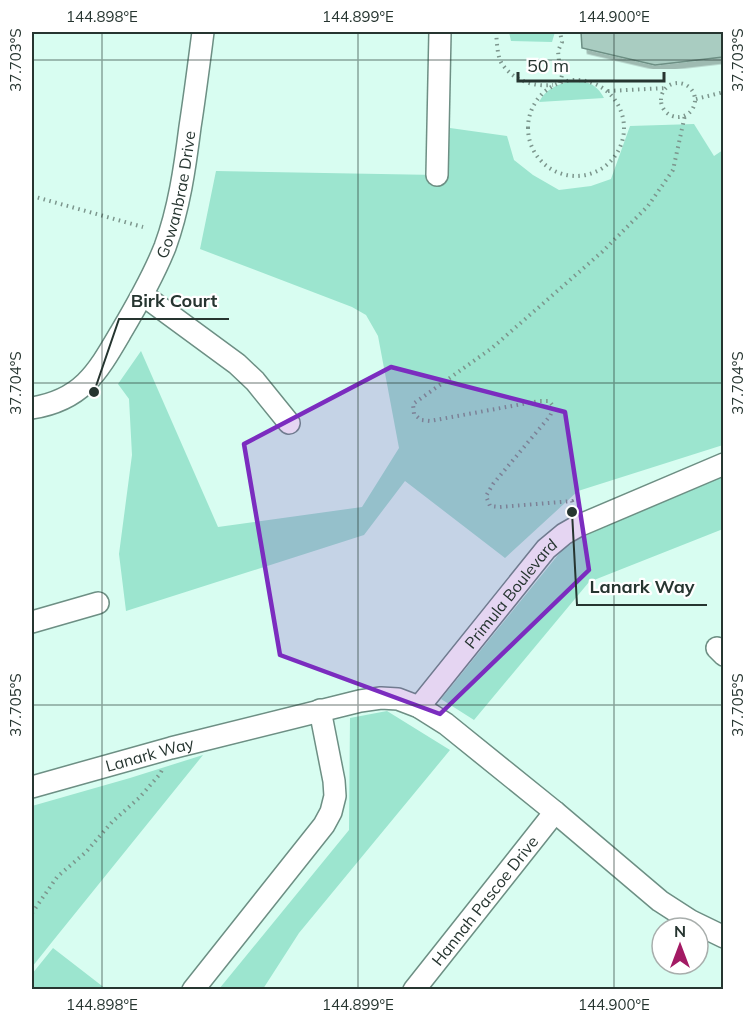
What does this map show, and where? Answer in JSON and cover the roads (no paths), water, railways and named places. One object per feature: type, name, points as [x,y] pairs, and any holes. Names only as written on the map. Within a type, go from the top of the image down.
[{"type":"street","name":"Gowanbrae Drive","points":[[32,408],[68,398],[86,384],[112,347],[143,295],[165,246],[176,209],[185,168],[203,32]]},
{"type":"street","points":[[437,175],[440,32]]},
{"type":"street","points":[[143,295],[237,364],[255,381],[289,423]]},
{"type":"street","name":"Primula Boulevard","points":[[419,707],[546,549],[564,534],[723,464]]},
{"type":"street","points":[[32,622],[98,603]]},
{"type":"street","name":"Lanark Way","points":[[32,787],[320,710],[381,698],[398,699],[419,707],[446,724],[555,812],[660,902],[723,937]]},
{"type":"street","points":[[193,990],[324,825],[331,812],[335,796],[334,781],[320,710]]},
{"type":"street","name":"Hannah Pascoe Drive","points":[[414,990],[555,812]]},
{"type":"place","name":"Birk Court","points":[[94,392]]},
{"type":"place","name":"Lanark Way","points":[[572,512]]}]
